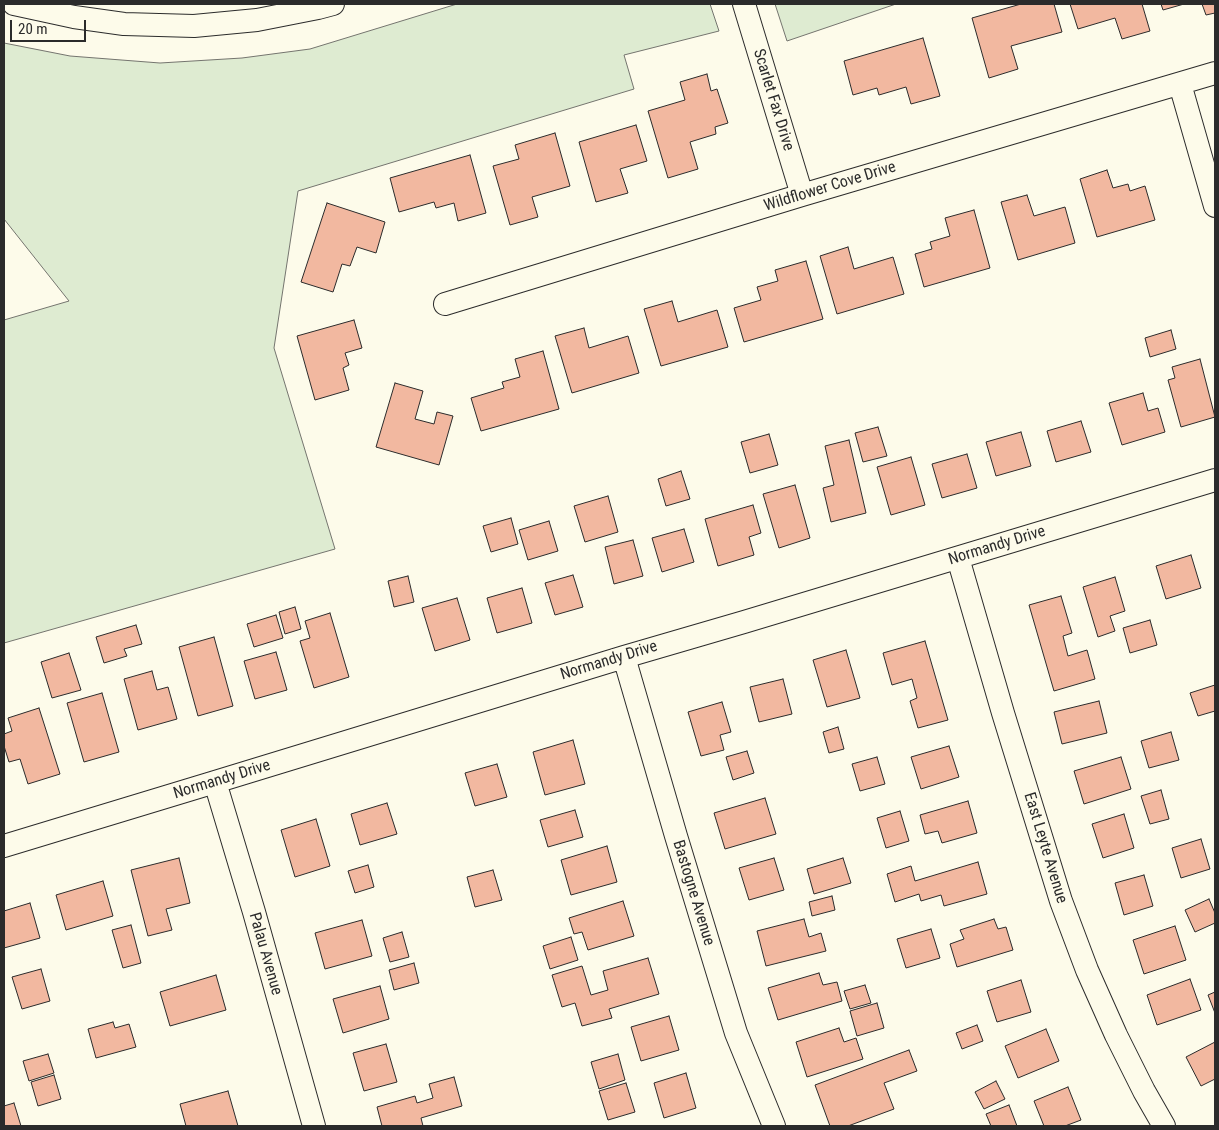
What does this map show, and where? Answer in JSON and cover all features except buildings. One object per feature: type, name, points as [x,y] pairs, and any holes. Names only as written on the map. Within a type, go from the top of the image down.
[{"type":"street","points":[[14,4],[74,17],[124,24],[194,26],[257,20],[332,4]]},
{"type":"street","name":"Scarlet Fax Drive","points":[[744,4],[802,195]]},
{"type":"street","name":"Wildflower Cove Drive","points":[[444,304],[802,195],[1215,73]]},
{"type":"street","points":[[1180,84],[1215,206]]},
{"type":"street","name":"Normandy Drive","points":[[4,846],[624,656],[1215,480]]},
{"type":"street","name":"East Leyte Avenue","points":[[958,558],[1061,901],[1105,1011],[1144,1091],[1164,1126]]},
{"type":"street","name":"Bastogne Avenue","points":[[624,656],[736,1033],[774,1126]]},
{"type":"street","name":"Palau Avenue","points":[[215,782],[254,912],[314,1126]]},
{"type":"green space","points":[[457,4],[710,4],[719,31],[624,55],[634,89],[298,191],[274,348],[335,549],[4,643],[4,320],[69,301],[4,219],[4,43],[70,56],[160,63],[242,58],[310,49]]},
{"type":"green space","points":[[775,4],[896,4],[787,41]]}]
